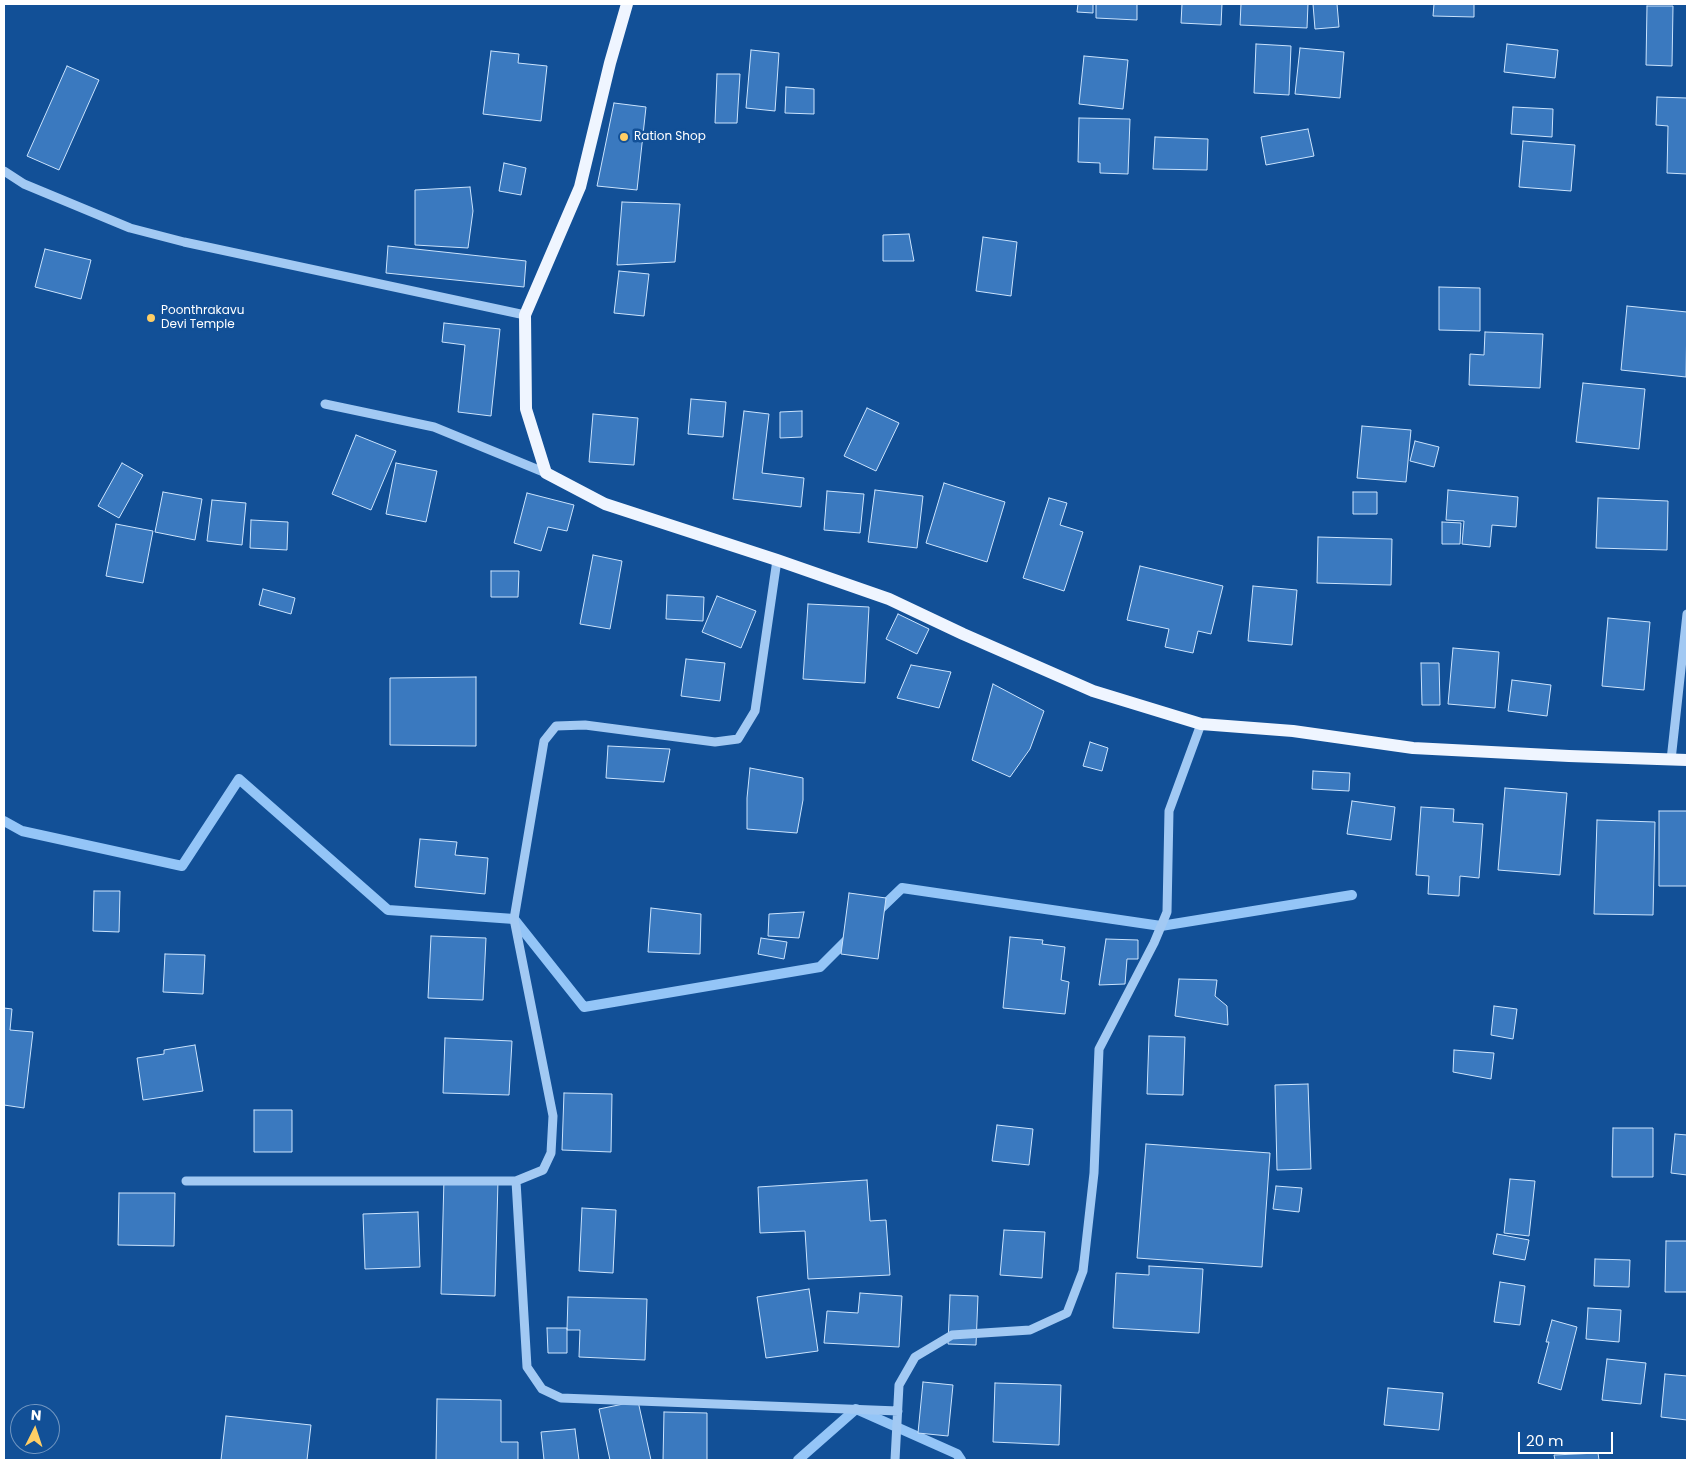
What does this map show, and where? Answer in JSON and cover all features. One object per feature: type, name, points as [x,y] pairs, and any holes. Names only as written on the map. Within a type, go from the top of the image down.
[{"type":"main road","points":[[627,4],[610,63],[580,187],[525,315],[526,409],[546,473],[605,504],[889,599],[1093,691],[1201,724],[1293,731],[1413,748],[1687,760]]},
{"type":"street","points":[[4,171],[24,184],[130,228],[184,242],[525,315]]},
{"type":"street","points":[[325,404],[434,426],[546,473]]},
{"type":"street","points":[[186,1181],[516,1181],[543,1170],[551,1153],[553,1116],[514,919],[544,741],[556,726],[585,725],[716,742],[738,739],[755,711],[777,560]]},
{"type":"street","points":[[1671,760],[1687,614]]},
{"type":"street","points":[[895,1460],[899,1385],[915,1357],[952,1335],[1030,1330],[1067,1313],[1083,1271],[1094,1173],[1099,1049],[1154,944],[1167,912],[1169,811],[1201,724]]},
{"type":"street","points":[[516,1181],[527,1367],[542,1389],[561,1398],[898,1411]]},
{"type":"building","points":[[1078,4],[1093,4],[1093,13],[1077,12]]},
{"type":"building","points":[[1096,4],[1137,4],[1137,20],[1096,18]]},
{"type":"building","points":[[1182,4],[1222,4],[1221,25],[1181,23]]},
{"type":"building","points":[[1241,4],[1308,4],[1307,28],[1240,25]]},
{"type":"building","points":[[1313,4],[1337,4],[1339,27],[1315,29]]},
{"type":"building","points":[[1434,4],[1474,4],[1474,17],[1433,16]]},
{"type":"building","points":[[1647,6],[1673,6],[1672,66],[1646,65]]},
{"type":"building","points":[[1256,44],[1291,46],[1289,95],[1254,93]]},
{"type":"building","points":[[1507,44],[1558,50],[1555,78],[1504,72]]},
{"type":"building","points":[[1300,48],[1344,52],[1340,98],[1295,94]]},
{"type":"building","points":[[751,50],[779,53],[775,111],[746,108]]},
{"type":"building","points":[[491,51],[519,54],[518,63],[547,66],[541,121],[483,114]]},
{"type":"building","points":[[1084,56],[1128,60],[1123,109],[1079,104]]},
{"type":"building","points":[[67,66],[99,80],[59,170],[27,156]]},
{"type":"building","points":[[717,74],[740,74],[737,123],[715,123]]},
{"type":"building","points":[[786,87],[814,89],[814,114],[785,113]]},
{"type":"building","points":[[1657,97],[1687,98],[1687,174],[1667,173],[1668,126],[1656,125]]},
{"type":"building","points":[[614,103],[646,107],[637,190],[597,186]]},
{"type":"building","points":[[1513,107],[1553,109],[1552,137],[1511,134]]},
{"type":"building","points":[[1079,118],[1130,119],[1128,174],[1100,173],[1100,163],[1078,162]]},
{"type":"building","points":[[1308,129],[1314,156],[1266,165],[1261,137]]},
{"type":"building","points":[[1155,137],[1208,139],[1207,170],[1153,169]]},
{"type":"building","points":[[1523,141],[1575,145],[1571,191],[1519,187]]},
{"type":"building","points":[[504,163],[526,168],[521,195],[499,191]]},
{"type":"building","points":[[470,187],[473,211],[468,248],[415,245],[415,190]]},
{"type":"building","points":[[622,202],[680,204],[675,262],[617,265]]},
{"type":"building","points":[[909,234],[914,261],[883,261],[883,235]]},
{"type":"building","points":[[983,237],[1017,242],[1011,296],[976,291]]},
{"type":"building","points":[[388,246],[526,261],[524,287],[386,273]]},
{"type":"building","points":[[45,249],[91,260],[81,299],[35,287]]},
{"type":"building","points":[[619,271],[649,274],[644,316],[614,313]]},
{"type":"building","points":[[1439,287],[1480,288],[1480,331],[1439,330]]},
{"type":"building","points":[[1627,306],[1687,312],[1686,377],[1621,370]]},
{"type":"building","points":[[444,323],[500,329],[491,416],[458,412],[465,345],[442,342]]},
{"type":"building","points":[[1485,332],[1543,334],[1540,388],[1469,385],[1470,354],[1484,355]]},
{"type":"building","points":[[1583,383],[1645,389],[1639,449],[1576,442]]},
{"type":"building","points":[[691,399],[726,402],[723,437],[688,434]]},
{"type":"building","points":[[867,408],[899,423],[876,471],[844,456]]},
{"type":"building","points":[[744,411],[769,414],[762,473],[804,478],[801,507],[733,499]]},
{"type":"building","points":[[802,411],[802,437],[780,438],[780,412]]},
{"type":"building","points":[[593,414],[638,418],[634,465],[589,462]]},
{"type":"building","points":[[1362,426],[1411,430],[1406,482],[1357,478]]},
{"type":"building","points":[[356,435],[396,451],[371,510],[332,494]]},
{"type":"building","points":[[1415,441],[1439,447],[1434,467],[1410,461]]},
{"type":"building","points":[[122,463],[143,475],[119,518],[98,506]]},
{"type":"building","points":[[396,463],[437,471],[426,522],[386,514]]},
{"type":"building","points":[[944,483],[1005,502],[987,562],[926,543]]},
{"type":"building","points":[[875,490],[923,496],[917,548],[868,542]]},
{"type":"building","points":[[1448,490],[1518,497],[1516,527],[1492,525],[1490,547],[1462,544],[1464,521],[1446,520]]},
{"type":"building","points":[[827,491],[864,494],[860,533],[824,530]]},
{"type":"building","points":[[163,492],[202,499],[195,540],[155,532]]},
{"type":"building","points":[[1353,492],[1377,492],[1377,514],[1353,514]]},
{"type":"building","points":[[527,493],[574,505],[567,531],[548,527],[541,551],[514,543]]},
{"type":"building","points":[[1049,498],[1067,503],[1060,525],[1083,532],[1064,591],[1023,578]]},
{"type":"building","points":[[1598,498],[1668,501],[1667,550],[1596,548]]},
{"type":"building","points":[[212,500],[246,503],[242,545],[207,541]]},
{"type":"building","points":[[251,520],[288,522],[287,550],[250,548]]},
{"type":"building","points":[[1442,522],[1461,523],[1460,544],[1442,544]]},
{"type":"building","points":[[116,524],[153,531],[143,583],[106,576]]},
{"type":"building","points":[[1318,537],[1392,539],[1391,585],[1317,583]]},
{"type":"building","points":[[593,555],[622,561],[610,629],[580,624]]},
{"type":"building","points":[[1140,566],[1223,586],[1211,634],[1198,631],[1193,653],[1165,647],[1169,629],[1127,620]]},
{"type":"building","points":[[491,571],[519,571],[518,597],[491,597]]},
{"type":"building","points":[[1253,586],[1297,590],[1292,645],[1248,641]]},
{"type":"building","points":[[263,589],[295,598],[291,614],[259,605]]},
{"type":"building","points":[[667,595],[704,597],[703,621],[666,619]]},
{"type":"building","points":[[717,596],[756,611],[741,648],[702,632]]},
{"type":"building","points":[[808,604],[869,607],[865,683],[803,679]]},
{"type":"building","points":[[898,614],[929,629],[917,654],[886,639]]},
{"type":"building","points":[[1608,618],[1650,622],[1644,690],[1602,686]]},
{"type":"building","points":[[1453,648],[1499,652],[1495,708],[1448,704]]},
{"type":"building","points":[[686,659],[725,663],[720,701],[681,696]]},
{"type":"building","points":[[1421,663],[1439,663],[1440,705],[1422,705]]},
{"type":"building","points":[[911,665],[951,672],[939,708],[897,698]]},
{"type":"building","points":[[476,677],[476,746],[390,745],[390,678]]},
{"type":"building","points":[[1512,680],[1551,685],[1547,716],[1508,711]]},
{"type":"building","points":[[993,684],[1044,711],[1030,749],[1010,777],[972,760]]},
{"type":"building","points":[[1090,742],[1108,748],[1102,771],[1083,766]]},
{"type":"building","points":[[608,746],[670,749],[664,782],[606,778]]},
{"type":"building","points":[[750,768],[803,778],[803,800],[797,833],[747,829],[747,798]]},
{"type":"building","points":[[1313,771],[1350,773],[1349,791],[1312,789]]},
{"type":"building","points":[[1505,788],[1567,793],[1560,875],[1498,870]]},
{"type":"building","points":[[1352,801],[1395,807],[1391,840],[1347,834]]},
{"type":"building","points":[[1421,807],[1454,809],[1453,822],[1483,824],[1479,878],[1460,876],[1459,896],[1428,894],[1429,876],[1416,875]]},
{"type":"building","points":[[1659,811],[1687,811],[1687,886],[1659,886]]},
{"type":"building","points":[[1597,820],[1655,822],[1653,915],[1594,914]]},
{"type":"building","points":[[420,839],[457,842],[455,855],[488,858],[485,894],[415,887]]},
{"type":"building","points":[[94,891],[120,891],[119,932],[93,931]]},
{"type":"building","points":[[849,893],[886,898],[878,959],[841,954]]},
{"type":"building","points":[[651,908],[701,914],[700,954],[648,952]]},
{"type":"building","points":[[804,912],[799,938],[768,936],[769,914]]},
{"type":"building","points":[[431,936],[486,938],[483,1000],[428,998]]},
{"type":"building","points":[[1010,937],[1043,940],[1042,944],[1065,947],[1061,980],[1069,982],[1065,1014],[1003,1008]]},
{"type":"building","points":[[761,938],[787,942],[784,959],[758,954]]},
{"type":"building","points":[[1106,939],[1138,940],[1138,959],[1127,959],[1125,984],[1099,985]]},
{"type":"building","points":[[165,954],[205,955],[203,994],[163,992]]},
{"type":"building","points":[[1179,979],[1217,980],[1215,996],[1227,1006],[1228,1025],[1175,1016]]},
{"type":"building","points":[[1494,1006],[1517,1009],[1513,1039],[1491,1035]]},
{"type":"building","points":[[4,1008],[12,1009],[10,1030],[33,1032],[24,1108],[4,1105]]},
{"type":"building","points":[[1149,1036],[1185,1037],[1183,1095],[1147,1094]]},
{"type":"building","points":[[445,1038],[512,1041],[509,1095],[443,1093]]},
{"type":"building","points":[[195,1045],[203,1091],[143,1100],[137,1058],[164,1054],[164,1050]]},
{"type":"building","points":[[1454,1050],[1494,1053],[1491,1079],[1453,1072]]},
{"type":"building","points":[[1308,1084],[1311,1169],[1277,1170],[1275,1085]]},
{"type":"building","points":[[564,1093],[612,1094],[611,1152],[562,1150]]},
{"type":"building","points":[[254,1110],[292,1110],[292,1152],[254,1152]]},
{"type":"building","points":[[997,1125],[1033,1129],[1029,1165],[992,1161]]},
{"type":"building","points":[[1613,1128],[1653,1128],[1653,1177],[1612,1177]]},
{"type":"building","points":[[1675,1134],[1687,1135],[1687,1175],[1671,1173]]},
{"type":"building","points":[[1146,1144],[1270,1153],[1262,1267],[1137,1258]]},
{"type":"building","points":[[444,1178],[498,1180],[495,1296],[441,1294]]},
{"type":"building","points":[[1510,1179],[1535,1181],[1529,1236],[1504,1233]]},
{"type":"building","points":[[867,1180],[870,1221],[886,1220],[890,1275],[808,1279],[805,1231],[760,1233],[758,1187]]},
{"type":"building","points":[[1276,1186],[1302,1188],[1299,1212],[1273,1209]]},
{"type":"building","points":[[119,1193],[175,1193],[174,1246],[118,1245]]},
{"type":"building","points":[[582,1208],[616,1210],[613,1273],[579,1271]]},
{"type":"building","points":[[418,1212],[420,1267],[365,1269],[363,1214]]},
{"type":"building","points":[[1004,1230],[1045,1232],[1042,1278],[1000,1275]]},
{"type":"building","points":[[1497,1234],[1529,1240],[1525,1260],[1493,1254]]},
{"type":"building","points":[[1666,1241],[1687,1241],[1687,1292],[1665,1292]]},
{"type":"building","points":[[1595,1259],[1630,1260],[1629,1287],[1594,1286]]},
{"type":"building","points":[[1149,1266],[1203,1269],[1199,1333],[1113,1328],[1116,1273],[1149,1275]]},
{"type":"building","points":[[1500,1282],[1525,1286],[1520,1325],[1494,1322]]},
{"type":"building","points":[[809,1289],[818,1351],[766,1358],[757,1297]]},
{"type":"building","points":[[860,1293],[902,1296],[899,1347],[824,1343],[827,1311],[858,1313]]},
{"type":"building","points":[[950,1295],[978,1296],[976,1345],[948,1344]]},
{"type":"building","points":[[568,1297],[647,1299],[645,1360],[579,1357],[580,1330],[567,1330]]},
{"type":"building","points":[[1588,1308],[1621,1310],[1619,1342],[1586,1339]]},
{"type":"building","points":[[1552,1320],[1577,1327],[1561,1390],[1538,1383],[1549,1342],[1546,1342]]},
{"type":"building","points":[[547,1328],[567,1328],[567,1353],[548,1353]]},
{"type":"building","points":[[1607,1359],[1646,1363],[1641,1404],[1602,1400]]},
{"type":"building","points":[[1665,1374],[1687,1376],[1687,1420],[1661,1417]]},
{"type":"building","points":[[923,1382],[953,1385],[948,1436],[918,1433]]},
{"type":"building","points":[[995,1383],[1061,1385],[1059,1445],[993,1442]]},
{"type":"building","points":[[1388,1388],[1443,1393],[1439,1430],[1384,1425]]},
{"type":"building","points":[[437,1399],[501,1400],[501,1442],[518,1442],[518,1460],[436,1460]]},
{"type":"building","points":[[638,1401],[651,1460],[610,1460],[599,1409]]},
{"type":"building","points":[[664,1412],[707,1413],[707,1460],[663,1460]]},
{"type":"building","points":[[226,1416],[311,1425],[307,1460],[221,1460]]},
{"type":"building","points":[[575,1429],[579,1460],[544,1460],[541,1432]]},
{"type":"building","points":[[1598,1453],[1599,1460],[1555,1460],[1554,1455]]},
{"type":"waterway","points":[[4,821],[22,831],[182,866],[239,779],[388,910],[514,919],[584,1007],[820,967],[851,936]]},
{"type":"waterway","points":[[876,913],[902,888],[1161,926],[1352,895]]},
{"type":"waterway","points":[[798,1460],[856,1409],[957,1454],[961,1460]]},
{"type":"place","name":"Ration Shop","points":[[624,137]]},
{"type":"place","name":"Poonthrakavu Devi Temple","points":[[151,318]]}]
